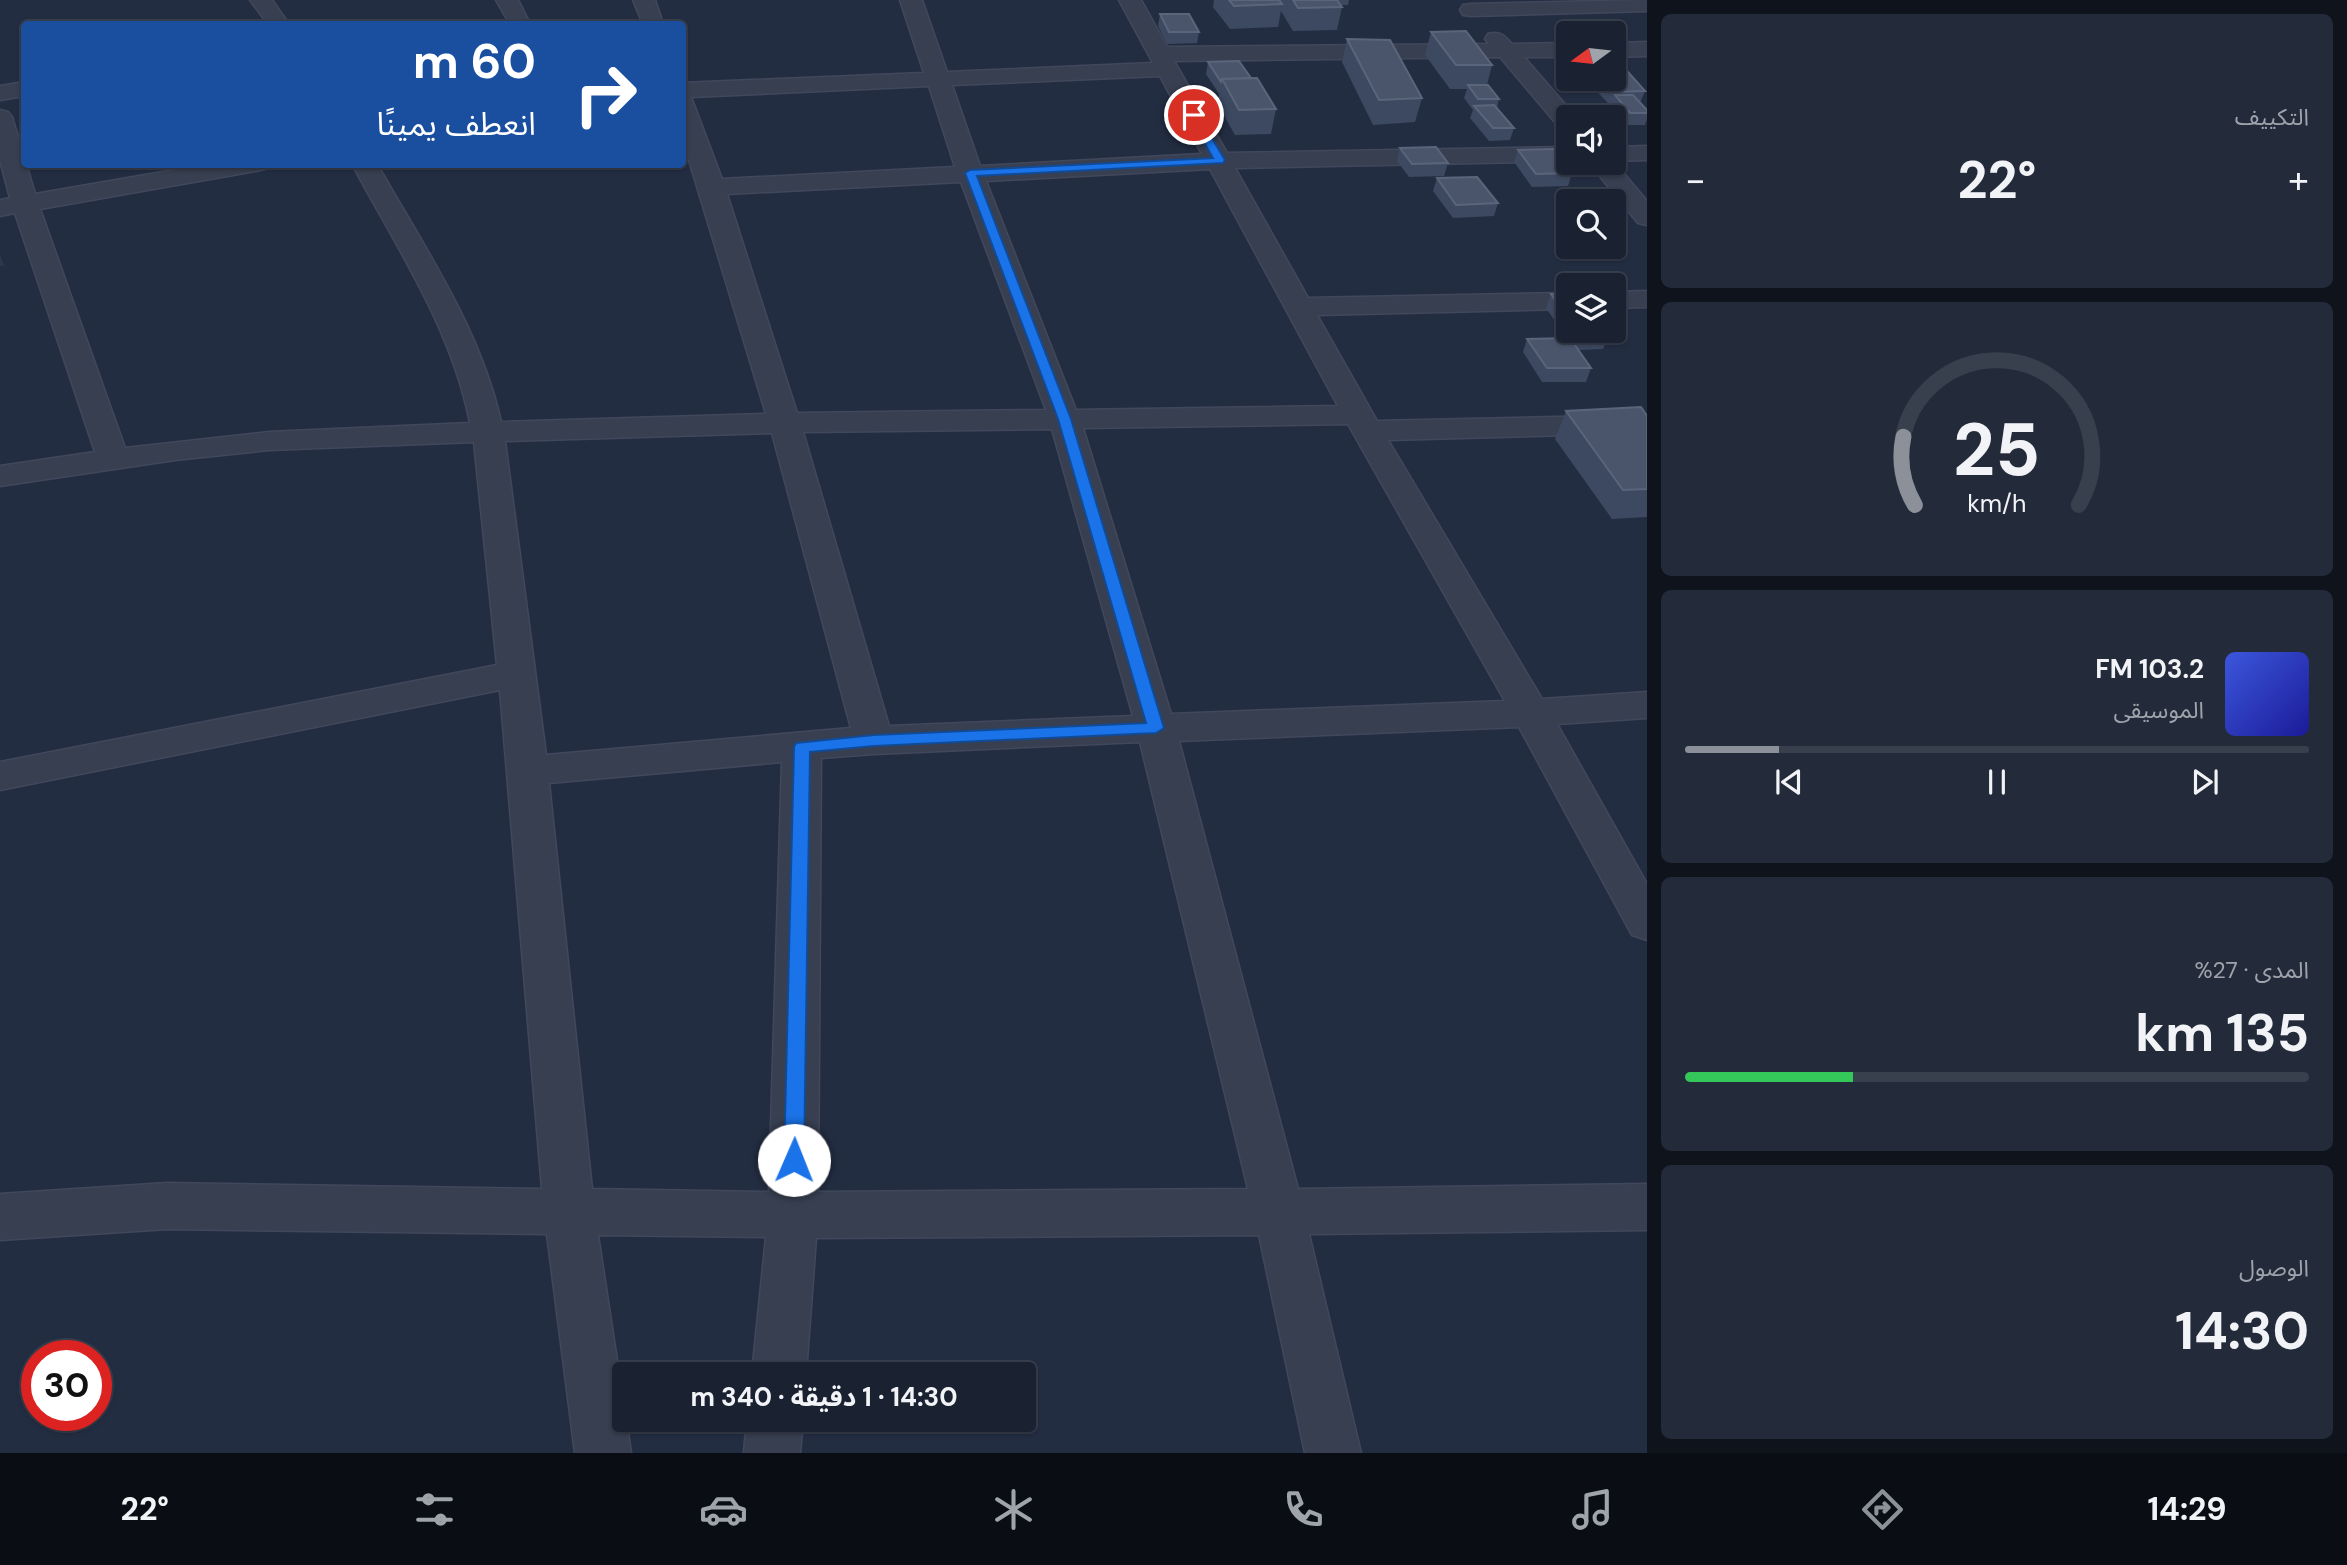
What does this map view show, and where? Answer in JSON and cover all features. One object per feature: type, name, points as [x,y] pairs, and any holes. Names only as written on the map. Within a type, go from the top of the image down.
[{"type":"street","points":[[261,0],[276,21]]},
{"type":"street","points":[[507,0],[518,21]]},
{"type":"street","points":[[644,0],[652,21]]},
{"type":"street","points":[[911,0],[970,173],[1065,419],[1156,728],[1279,1212],[1333,1453]]},
{"type":"street","points":[[1130,0],[1363,423],[1531,713],[1647,923]]},
{"type":"street","points":[[1466,5],[1647,5]]},
{"type":"street","points":[[1466,5],[1556,109]]},
{"type":"street","points":[[1626,50],[1647,49]]},
{"type":"street","points":[[686,90],[937,79],[1163,61],[1556,50]]},
{"type":"street","points":[[0,93],[21,90]]},
{"type":"street","points":[[686,111],[713,187],[874,740]]},
{"type":"street","points":[[0,117],[13,206],[113,458]]},
{"type":"street","points":[[1626,154],[1647,153]]},
{"type":"street","points":[[713,187],[1220,160],[1556,154]]},
{"type":"street","points":[[13,206],[233,168]]},
{"type":"street","points":[[367,168],[446,310],[465,351],[480,391],[492,454],[528,771],[569,1210],[603,1453]]},
{"type":"street","points":[[1611,175],[1647,218]]},
{"type":"street","points":[[1626,300],[1647,299]]},
{"type":"street","points":[[1300,307],[1556,301]]},
{"type":"street","points":[[0,476],[113,458],[269,441],[486,431],[1065,419],[1647,424]]},
{"type":"street","points":[[0,776],[515,674]]},
{"type":"street","points":[[528,771],[874,740],[1531,713],[1647,705]]},
{"type":"street","points":[[780,1362],[793,1214],[802,747]]},
{"type":"street","points":[[0,1217],[167,1206],[793,1214],[1647,1207]]},
{"type":"street","points":[[772,1453],[774,1432]]},
{"type":"building","points":[[1229,0],[1279,0],[1282,4],[1234,6]]},
{"type":"building","points":[[1293,0],[1337,0],[1342,7],[1298,8]]},
{"type":"building","points":[[1160,14],[1189,14],[1199,32],[1169,32]]},
{"type":"building","points":[[1466,31],[1492,65],[1456,65],[1431,32]]},
{"type":"building","points":[[1347,39],[1390,40],[1422,98],[1379,100]]},
{"type":"building","points":[[1239,61],[1251,78],[1222,79],[1221,82],[1208,62]]},
{"type":"building","points":[[1626,70],[1645,91],[1614,92],[1626,91]]},
{"type":"building","points":[[1257,78],[1276,109],[1239,110],[1222,79]]},
{"type":"building","points":[[1468,85],[1488,85],[1499,99],[1478,99]]},
{"type":"building","points":[[1615,95],[1633,95],[1647,113],[1630,113]]},
{"type":"building","points":[[1494,105],[1514,128],[1493,128],[1474,106]]},
{"type":"building","points":[[1436,147],[1448,163],[1412,164],[1400,148]]},
{"type":"building","points":[[1554,149],[1556,173],[1536,174],[1518,150]]},
{"type":"building","points":[[1477,177],[1498,203],[1456,205],[1437,178]]},
{"type":"building","points":[[1556,338],[1556,343],[1574,343],[1591,368],[1547,368],[1527,339]]},
{"type":"building","points":[[1641,407],[1647,416],[1647,489],[1623,490],[1566,411]]},
{"type":"route","points":[[794,1160],[802,747],[874,740],[1156,728],[1065,419],[970,173],[1220,160],[1194,115]]}]
